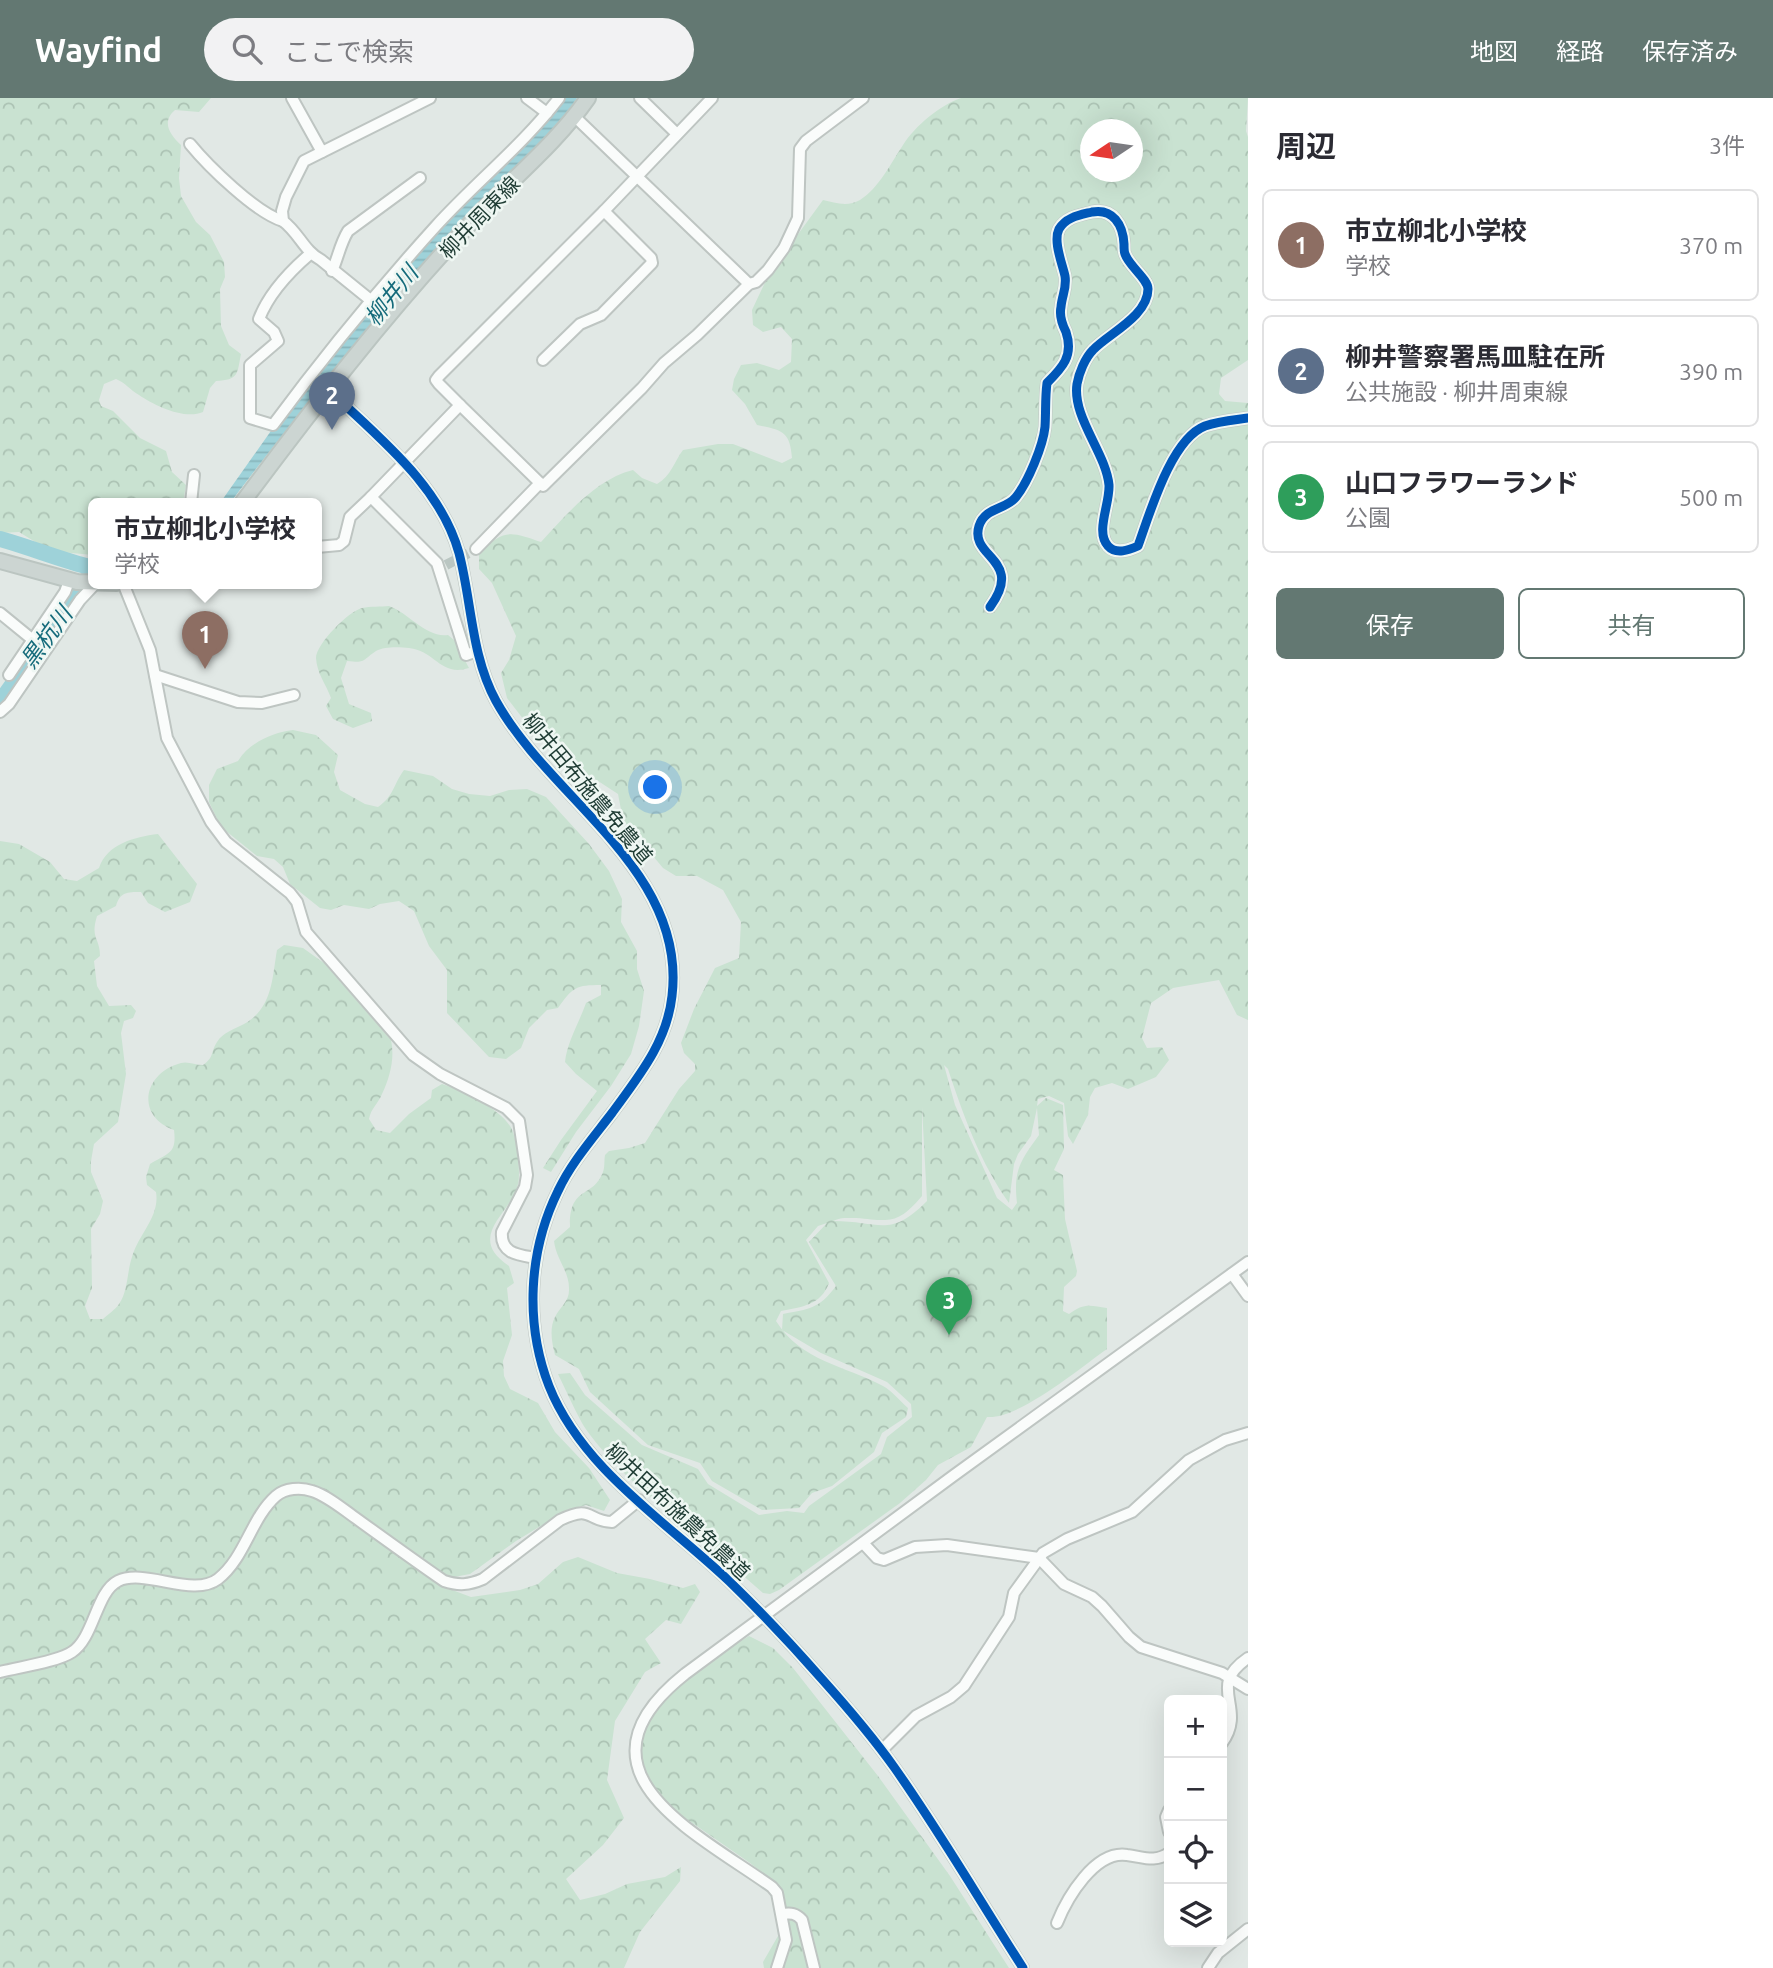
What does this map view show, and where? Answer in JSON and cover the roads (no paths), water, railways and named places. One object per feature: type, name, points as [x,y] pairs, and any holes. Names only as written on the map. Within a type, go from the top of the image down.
[{"type":"main road","name":"柳井周東線","points":[[246,498],[387,314],[465,228],[575,117],[588,98]]},
{"type":"main road","points":[[0,561],[88,583]]},
{"type":"street","points":[[292,98],[322,152]]},
{"type":"street","points":[[284,221],[282,211],[286,197],[304,161],[430,98]]},
{"type":"street","points":[[310,254],[272,293],[259,319],[274,332],[278,341],[250,365],[250,418],[273,425],[436,225],[552,107],[527,98]]},
{"type":"street","points":[[640,98],[677,134]]},
{"type":"street","points":[[712,98],[436,380],[543,486],[664,363],[749,284],[756,282],[768,270],[784,248],[798,218],[800,149],[806,141],[863,98]]},
{"type":"street","points":[[575,117],[749,284]]},
{"type":"street","points":[[190,144],[219,175],[268,214],[293,228],[310,254],[387,314]]},
{"type":"street","points":[[332,271],[348,231],[420,178]]},
{"type":"street","points":[[543,360],[580,324],[601,315],[652,263],[652,258],[604,211]]},
{"type":"street","points":[[990,607],[1000,593],[1001,571],[984,550],[978,528],[984,515],[1014,500],[1028,478],[1045,429],[1047,383],[1065,365],[1068,353],[1067,336],[1061,322],[1060,307],[1066,290],[1066,279],[1057,238],[1059,229],[1074,216],[1096,211],[1109,213],[1120,223],[1125,253],[1135,271],[1147,282],[1149,290],[1143,304],[1125,326],[1091,351],[1077,385],[1082,413],[1108,482],[1109,503],[1101,528],[1106,544],[1113,550],[1127,551],[1138,546],[1157,495],[1179,449],[1190,437],[1205,426],[1248,418]]},
{"type":"street","name":"柳井田布施農免農道","points":[[330,391],[404,463],[434,499],[455,541],[485,678],[506,717],[553,776],[615,846],[650,892],[665,923],[673,964],[672,999],[660,1043],[638,1079],[559,1189],[536,1258],[534,1327],[550,1388],[578,1439],[605,1470],[763,1616],[882,1750],[1023,1968]]},
{"type":"street","points":[[322,547],[339,545],[344,541],[350,517],[460,405]]},
{"type":"street","points":[[192,498],[194,475]]},
{"type":"street","points":[[476,549],[540,483]]},
{"type":"street","points":[[371,497],[443,567],[448,604],[466,655],[477,651]]},
{"type":"street","points":[[9,675],[73,581]]},
{"type":"street","points":[[0,712],[9,704],[80,600],[93,589]]},
{"type":"street","points":[[125,589],[150,650],[167,738],[219,835],[290,893],[297,902],[306,932],[413,1055],[440,1074],[499,1104],[514,1115],[522,1130],[527,1175],[526,1187],[502,1232],[503,1247],[508,1251],[536,1258]]},
{"type":"street","points":[[0,613],[33,640]]},
{"type":"street","points":[[155,675],[237,702],[262,703],[294,695]]},
{"type":"street","points":[[777,1968],[786,1940],[777,1893],[682,1824],[651,1796],[641,1777],[636,1756],[641,1723],[654,1700],[763,1616],[1248,1262]]},
{"type":"street","points":[[1232,1274],[1248,1296]]},
{"type":"street","points":[[882,1750],[916,1716],[951,1697],[964,1686],[1009,1617],[1014,1593],[1043,1553],[1067,1539],[1132,1511],[1189,1460],[1225,1440],[1248,1433]]},
{"type":"street","points":[[0,1672],[73,1652],[83,1639],[110,1588],[118,1581],[131,1578],[195,1585],[208,1584],[217,1579],[233,1562],[276,1496],[285,1491],[314,1491],[444,1581],[457,1585],[472,1584],[482,1579],[560,1520],[581,1512],[612,1522],[639,1500]]},
{"type":"street","points":[[863,1543],[877,1558],[884,1560],[915,1547],[947,1545],[1039,1558],[1064,1584],[1092,1597],[1141,1647],[1231,1676],[1248,1689]]},
{"type":"street","points":[[1227,1738],[1232,1734],[1238,1708],[1232,1692],[1231,1676],[1239,1664],[1248,1658]]},
{"type":"street","points":[[1057,1923],[1075,1888],[1097,1865],[1117,1855],[1125,1854],[1150,1860],[1164,1856]]},
{"type":"street","points":[[782,1914],[791,1913],[802,1920],[814,1968]]},
{"type":"street","points":[[1208,1968],[1219,1953],[1248,1929]]},
{"type":"water","points":[[563,98],[577,98],[554,128],[488,193],[412,279],[234,498],[224,498],[273,428],[341,343],[439,229]]},
{"type":"waterway","name":"柳井川","points":[[0,539],[88,567]]},
{"type":"waterway","name":"黒杭川","points":[[0,702],[88,578]]},
{"type":"tunnel","points":[[446,565],[476,549]]},
{"type":"place","name":"柳井警察署馬皿駐在所","points":[[332,430]]},
{"type":"place","name":"市立柳北小学校","points":[[205,669]]},
{"type":"place","name":"山口フラワーランド","points":[[949,1335]]}]
